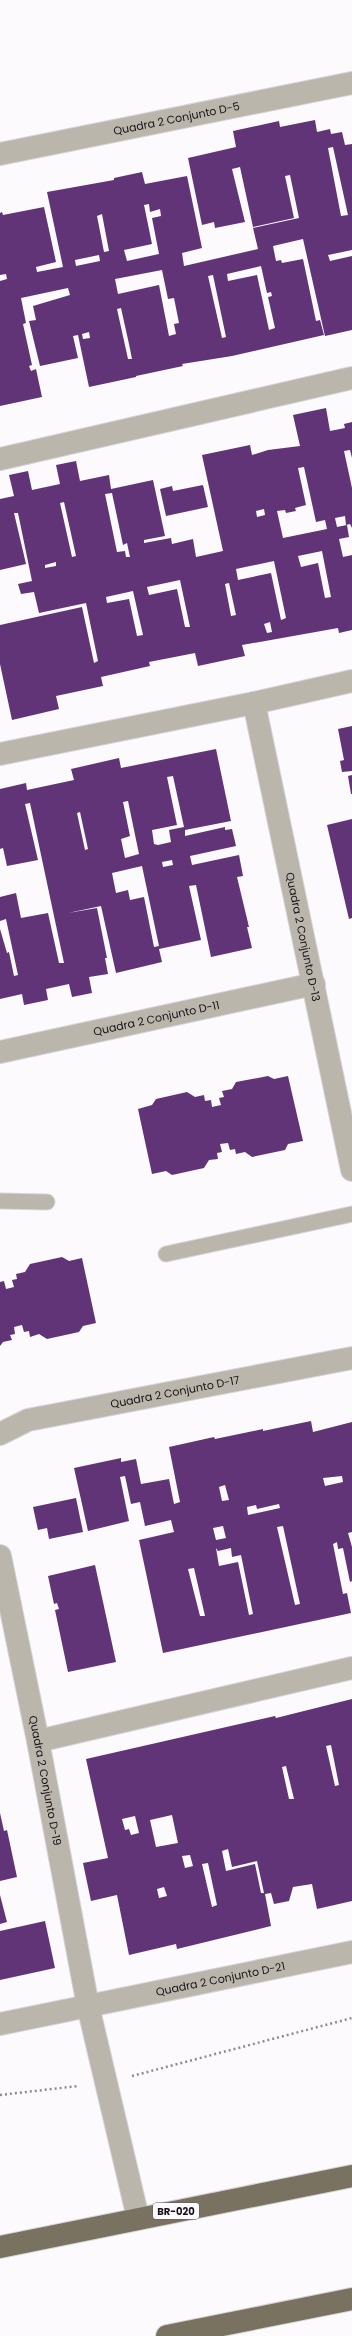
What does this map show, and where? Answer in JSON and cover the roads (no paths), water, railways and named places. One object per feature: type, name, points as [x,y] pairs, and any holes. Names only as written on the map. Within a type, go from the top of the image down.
[{"type":"highway","name":"BR-020","points":[[0,2247],[352,2176]]},
{"type":"highway","points":[[168,2336],[352,2299]]},
{"type":"street","name":"Quadra 2 Conjunto D-5","points":[[0,154],[352,83]]},
{"type":"street","points":[[0,459],[352,378]]},
{"type":"street","points":[[0,754],[254,704],[352,681]]},
{"type":"street","name":"Quadra 2 Conjunto D-13","points":[[254,704],[352,1170]]},
{"type":"street","name":"Quadra 2 Conjunto D-11","points":[[0,1052],[314,984]]},
{"type":"street","name":"Quadra 2 Conjunto D-17","points":[[0,1434],[28,1420],[352,1358]]},
{"type":"street","name":"Quadra 2 Conjunto D-19","points":[[0,1556],[38,1741],[88,2006],[138,2218]]},
{"type":"street","points":[[38,1741],[352,1668]]},
{"type":"street","name":"Quadra 2 Conjunto D-21","points":[[0,2024],[352,1952]]},
{"type":"lane","points":[[0,1201],[47,1202]]},
{"type":"lane","points":[[166,1254],[352,1214]]}]
